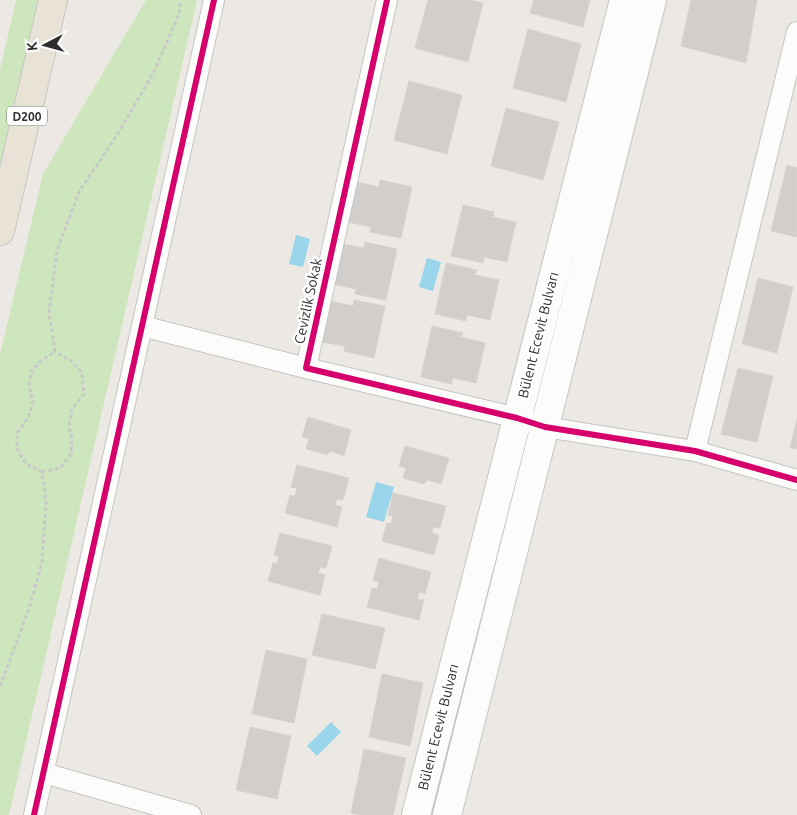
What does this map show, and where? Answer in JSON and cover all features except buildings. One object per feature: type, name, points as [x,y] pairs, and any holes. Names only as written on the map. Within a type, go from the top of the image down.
[{"type":"highway","name":"D200","points":[[0,231],[53,0]]},
{"type":"main road","name":"Bülent Ecevit Bulvarı","points":[[416,815],[624,0]]},
{"type":"main road","name":"Bülent Ecevit Bulvarı","points":[[447,815],[652,0]]},
{"type":"street","points":[[34,815],[214,0]]},
{"type":"street","name":"Cevizlik Sokak","points":[[306,368],[387,0]]},
{"type":"street","points":[[695,451],[797,36]]},
{"type":"street","points":[[142,326],[306,368],[517,418],[544,427],[695,451],[797,480]]},
{"type":"street","points":[[44,773],[191,815]]},
{"type":"path","points":[[55,352],[49,312],[57,250],[79,192],[117,135],[154,72],[179,14],[180,0]]},
{"type":"path","points":[[55,352],[70,360],[82,374],[84,394],[72,409],[69,426],[72,438],[71,454],[60,468],[42,472],[26,464],[17,449],[18,433],[28,418],[33,402],[28,386],[32,370],[43,359],[55,352]]},
{"type":"path","points":[[0,686],[30,609],[42,562],[46,502],[42,472]]},
{"type":"green space","points":[[16,0],[38,0],[0,166],[0,70]]},
{"type":"green space","points":[[146,0],[197,0],[9,815],[0,815],[0,354],[43,174]]},
{"type":"water","points":[[296,235],[310,239],[303,267],[289,264]]},
{"type":"water","points":[[427,258],[441,262],[433,291],[419,287]]},
{"type":"water","points":[[376,482],[394,487],[384,522],[366,517]]},
{"type":"water","points":[[331,722],[341,732],[317,756],[307,746]]},
{"type":"cycle path","points":[[34,815],[214,0]]},
{"type":"cycle path","points":[[387,0],[306,368],[517,418],[545,427],[695,451],[797,480]]}]
